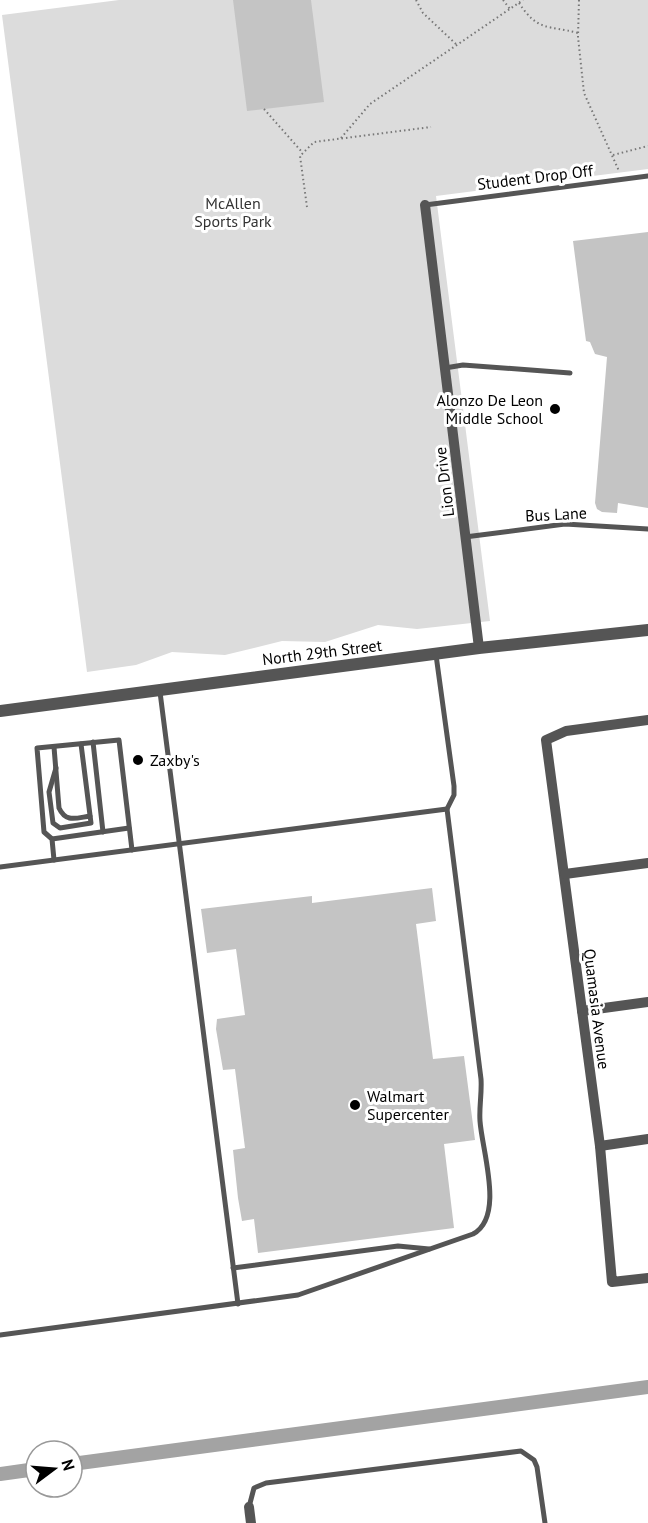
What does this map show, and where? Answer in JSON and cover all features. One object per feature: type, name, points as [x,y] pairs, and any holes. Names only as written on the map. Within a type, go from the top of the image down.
[{"type":"street","name":"Lion Drive","points":[[425,205],[479,648]]},
{"type":"street","name":"North 29th Street","points":[[0,711],[479,648],[648,630]]},
{"type":"street","name":"Quamasia Avenue","points":[[648,720],[566,731],[546,740],[600,1146],[612,1282],[648,1278]]},
{"type":"street","points":[[565,874],[648,863]]},
{"type":"street","points":[[582,1011],[648,1002]]},
{"type":"street","points":[[600,1146],[648,1140]]},
{"type":"street","points":[[249,1507],[251,1523]]},
{"type":"lane","name":"Student Drop Off","points":[[425,205],[648,176]]},
{"type":"lane","points":[[445,368],[463,364],[570,373]]},
{"type":"lane","name":"Bus Lane","points":[[465,537],[565,524],[648,529]]},
{"type":"lane","points":[[0,1335],[305,1293],[481,1230],[486,1223],[490,1202],[480,1120],[481,1079],[447,809],[454,795],[454,786],[436,654]]},
{"type":"lane","points":[[160,690],[238,1304]]},
{"type":"lane","points":[[54,860],[52,839],[45,832],[37,748],[119,740],[132,850]]},
{"type":"lane","points":[[93,742],[103,832]]},
{"type":"lane","points":[[56,768],[49,792],[53,823],[60,828],[91,823],[81,744]]},
{"type":"lane","points":[[54,747],[60,808],[63,816],[69,819],[90,816]]},
{"type":"lane","points":[[0,867],[447,809]]},
{"type":"lane","points":[[52,839],[129,828]]},
{"type":"lane","points":[[233,1268],[398,1246],[431,1249]]},
{"type":"lane","points":[[249,1507],[254,1488],[267,1483],[521,1451],[534,1460],[537,1467],[545,1523]]},
{"type":"path","points":[[416,0],[423,13],[457,45]]},
{"type":"path","points":[[503,0],[510,9]]},
{"type":"path","points":[[340,138],[370,104],[523,0]]},
{"type":"path","points":[[579,0],[578,33],[584,93],[597,127],[619,171]]},
{"type":"path","points":[[519,3],[529,18],[542,27],[578,33]]},
{"type":"path","points":[[264,109],[303,152]]},
{"type":"path","points":[[307,207],[300,156],[314,142],[431,127]]},
{"type":"path","points":[[613,155],[648,147]]},
{"type":"green space","name":"McAllen Sports Park","points":[[119,0],[648,0],[648,169],[436,196],[490,621],[417,629],[378,625],[325,642],[282,641],[225,655],[172,652],[136,665],[87,672],[2,15]]},
{"type":"building","points":[[233,0],[311,0],[324,102],[247,111]]},
{"type":"building","points":[[648,232],[648,508],[618,503],[617,513],[602,512],[597,509],[595,503],[607,357],[595,354],[590,342],[586,341],[573,241]]},
{"type":"building","name":"Walmart Supercenter","points":[[432,888],[436,921],[416,924],[433,1059],[464,1056],[475,1140],[444,1144],[454,1228],[258,1253],[254,1219],[242,1221],[238,1198],[233,1150],[245,1148],[235,1069],[223,1070],[216,1029],[217,1019],[245,1015],[236,949],[207,953],[201,909],[312,896],[312,903]]},
{"type":"waterway","points":[[84,1462],[648,1387]]},
{"type":"waterway","points":[[0,1474],[24,1471]]},
{"type":"place","name":"Alonzo De Leon Middle School","points":[[555,409]]},
{"type":"place","name":"Zaxby's","points":[[138,760]]},
{"type":"place","name":"Walmart Supercenter","points":[[355,1105]]}]
